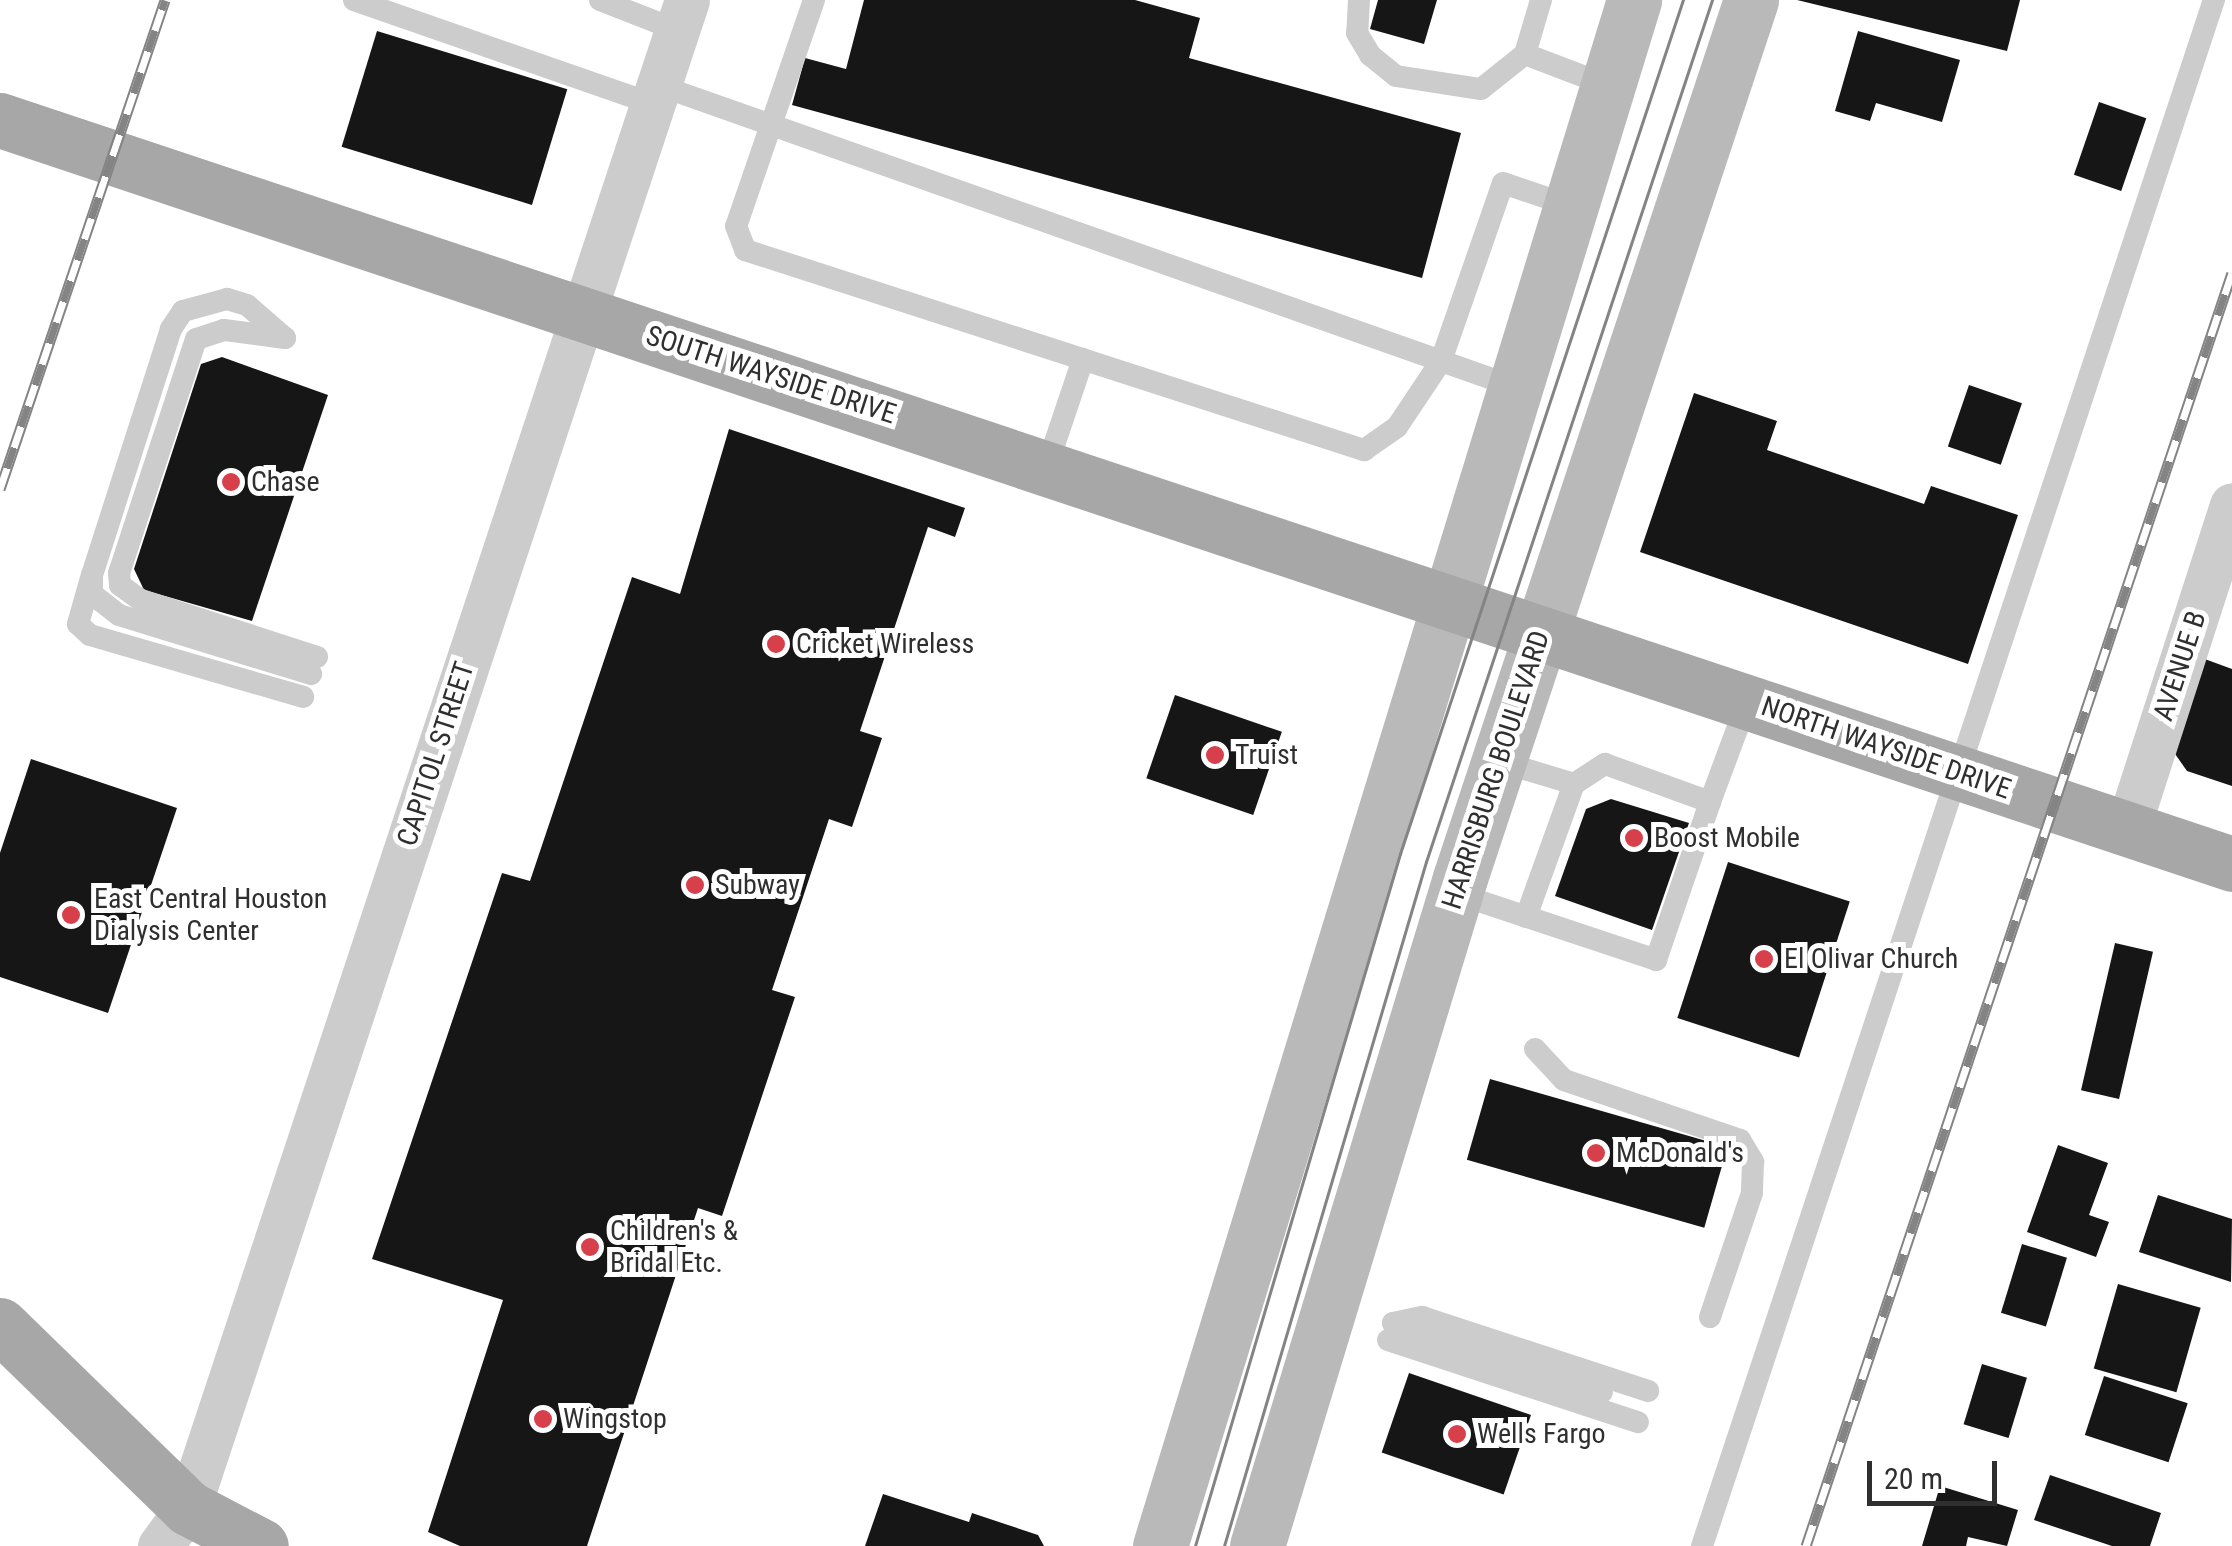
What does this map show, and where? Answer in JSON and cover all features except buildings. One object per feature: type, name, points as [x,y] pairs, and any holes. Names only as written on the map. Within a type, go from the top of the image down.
[{"type":"main road","points":[[1160,1546],[1520,389],[1634,0]]},
{"type":"main road","name":"HARRISBURG BOULEVARD","points":[[1257,1546],[1455,893],[1751,0]]},
{"type":"main road","name":"SOUTH WAYSIDE DRIVE","points":[[0,120],[1542,630]]},
{"type":"main road","name":"NORTH WAYSIDE DRIVE","points":[[1542,630],[2232,864]]},
{"type":"main road","points":[[0,1326],[179,1533],[262,1546]]},
{"type":"street","name":"CAPITOL STREET","points":[[179,1533],[682,15]]},
{"type":"street","name":"AVENUE B","points":[[2128,827],[2232,504]]},
{"type":"lane","points":[[354,0],[655,94],[771,124],[1520,389]]},
{"type":"lane","points":[[600,0],[682,15]]},
{"type":"lane","points":[[814,0],[736,226],[745,250],[1364,450],[1397,427],[1441,360],[1502,183],[1574,207]]},
{"type":"lane","points":[[1359,0],[1357,33],[1370,54],[1396,76],[1481,88],[1525,54],[1541,0]]},
{"type":"lane","points":[[1702,1546],[2214,0]]},
{"type":"lane","points":[[1525,54],[1609,86]]},
{"type":"lane","points":[[227,299],[247,305],[285,338],[224,330],[196,339],[118,573],[120,585],[142,600],[310,676],[119,615],[92,594],[92,575],[171,328],[183,312],[227,299]]},
{"type":"lane","points":[[1046,466],[1083,359]]},
{"type":"lane","points":[[1455,893],[1656,960],[1748,700]]},
{"type":"lane","points":[[1498,761],[1574,784]]},
{"type":"lane","points":[[1526,917],[1574,784],[1605,764],[1710,802]]},
{"type":"lane","points":[[1535,1049],[1564,1080],[1740,1140],[1753,1162],[1752,1192],[1710,1317]]},
{"type":"lane","points":[[1422,1316],[1641,1414],[1388,1339],[1422,1316]]},
{"type":"tram line","points":[[1195,1546],[1400,854],[1683,0]]},
{"type":"tram line","points":[[1224,1546],[1426,862],[1712,0]]},
{"type":"railway","points":[[0,489],[165,0]]},
{"type":"railway","points":[[1806,1546],[2232,273]]},
{"type":"place","name":"Chase","points":[[231,482]]},
{"type":"place","name":"Cricket Wireless","points":[[776,644]]},
{"type":"place","name":"Truist","points":[[1215,755]]},
{"type":"place","name":"Boost Mobile","points":[[1634,838]]},
{"type":"place","name":"Subway","points":[[695,885]]},
{"type":"place","name":"East Central Houston Dialysis Center","points":[[71,915]]},
{"type":"place","name":"El Olivar Church","points":[[1764,959]]},
{"type":"place","name":"McDonald's","points":[[1596,1153]]},
{"type":"place","name":"Children's & Bridal Etc.","points":[[590,1247]]},
{"type":"place","name":"Wingstop","points":[[543,1419]]},
{"type":"place","name":"Wells Fargo","points":[[1457,1434]]}]
